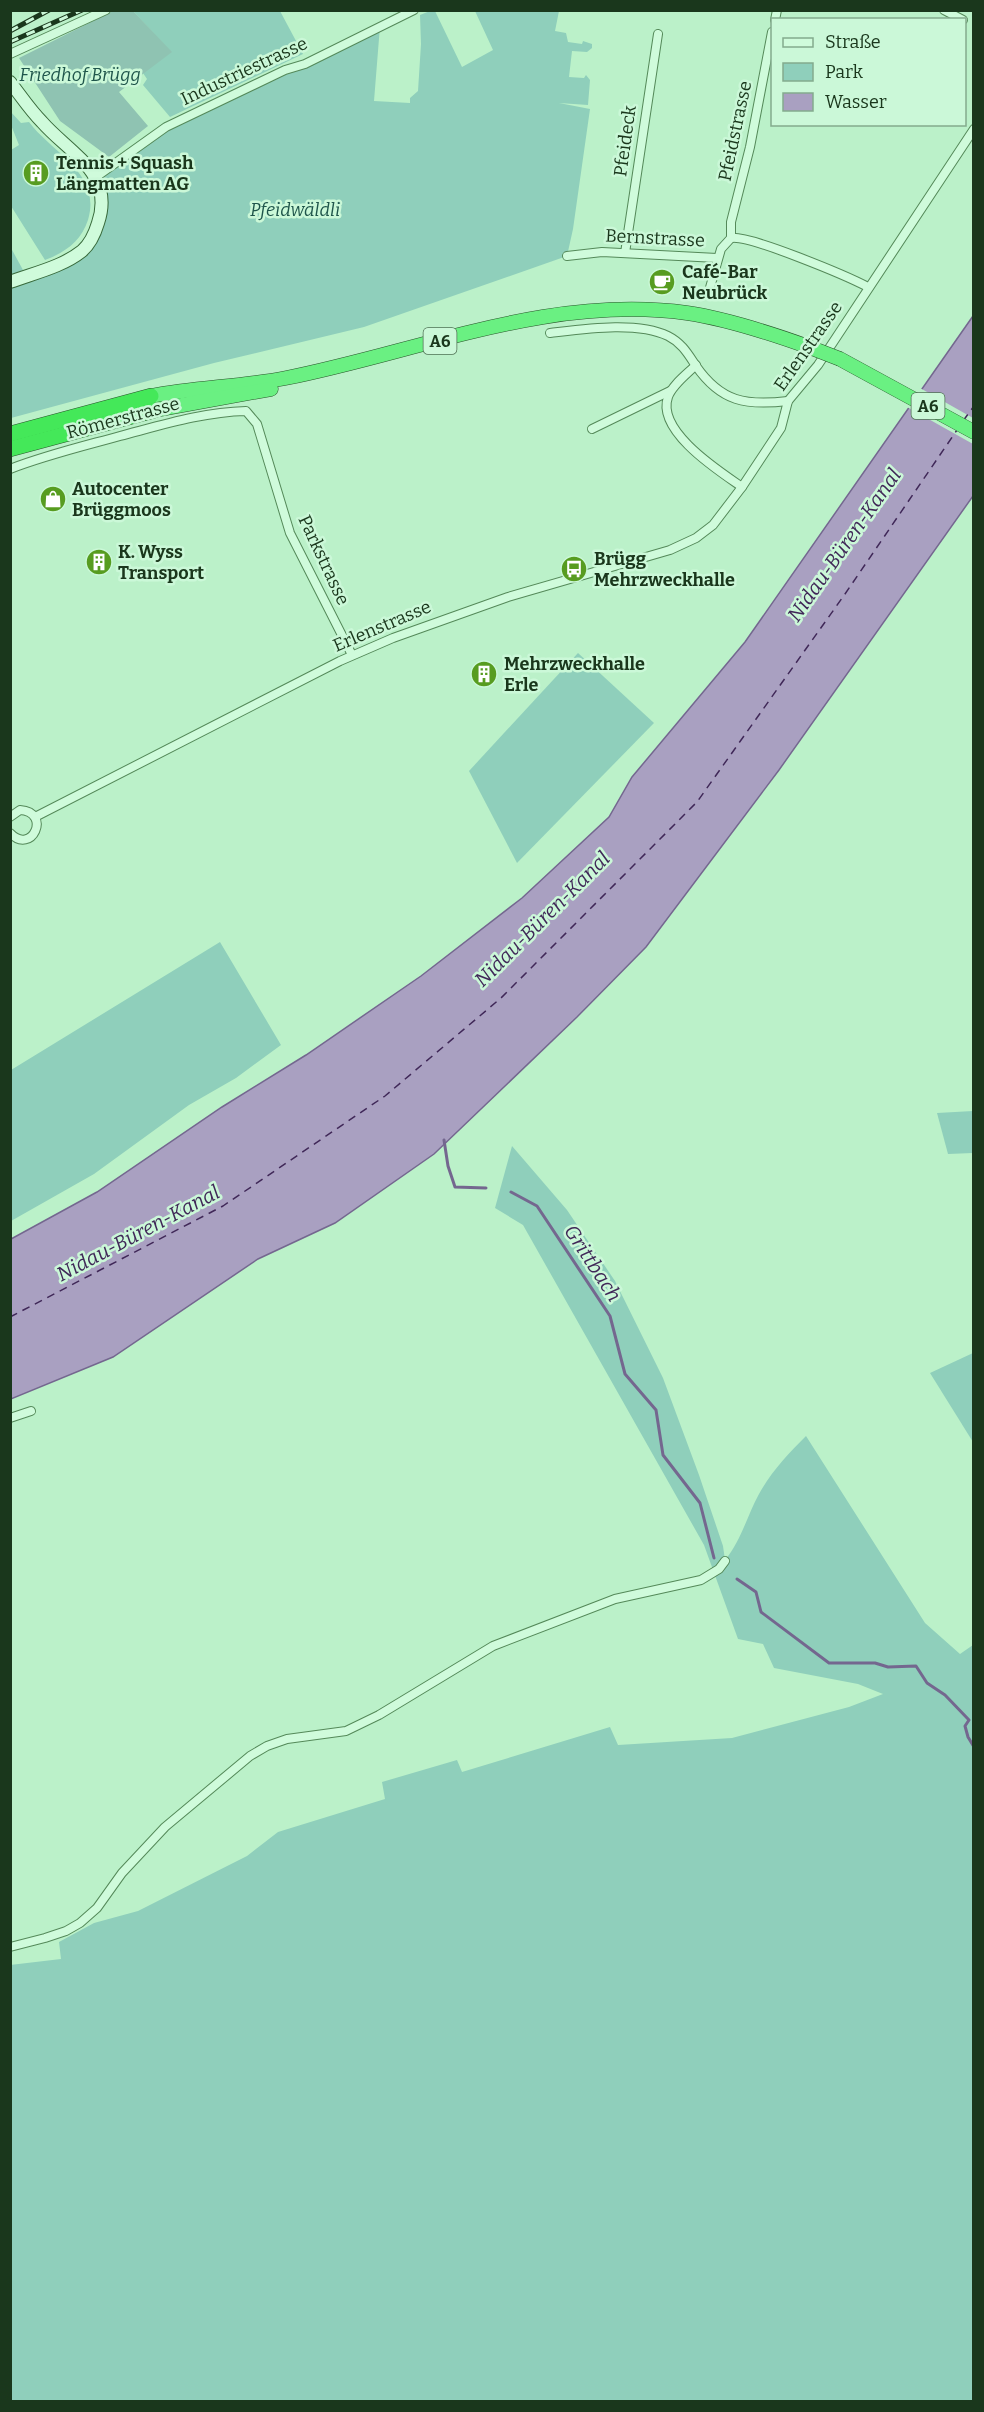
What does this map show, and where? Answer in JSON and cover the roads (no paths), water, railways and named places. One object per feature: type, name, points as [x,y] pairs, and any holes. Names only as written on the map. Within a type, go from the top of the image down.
[{"type":"highway","name":"A6","points":[[10,448],[197,388],[286,378],[474,333],[597,310],[688,313],[809,346],[882,380],[974,432]]},
{"type":"highway","name":"A6","points":[[10,434],[153,403]]},
{"type":"main road","points":[[10,82],[42,123],[85,162],[96,177],[101,200],[100,217],[87,245],[66,260],[10,282]]},
{"type":"street","points":[[10,54],[106,10]]},
{"type":"street","name":"Industriestrasse","points":[[96,177],[166,127],[285,70],[305,64],[414,10]]},
{"type":"street","points":[[944,10],[960,18]]},
{"type":"street","name":"Pfeideck","points":[[626,253],[658,34]]},
{"type":"street","name":"Pfeidstrasse","points":[[731,238],[731,222],[750,147],[771,37]]},
{"type":"street","name":"Erlenstrasse","points":[[35,817],[352,655],[446,617],[682,545],[696,538],[713,525],[742,488],[782,428],[788,401],[818,365],[974,129]]},
{"type":"street","points":[[731,238],[744,239],[812,263],[868,287]]},
{"type":"street","name":"Bernstrasse","points":[[567,256],[588,252],[717,258],[723,244],[731,238]]},
{"type":"street","points":[[709,291],[717,258]]},
{"type":"street","points":[[550,333],[600,328],[659,333],[679,343],[713,387],[739,401],[762,404],[788,401]]},
{"type":"street","points":[[592,429],[670,391],[696,365]]},
{"type":"street","points":[[670,391],[667,407],[671,420],[681,436],[700,457],[742,488]]},
{"type":"street","name":"Römerstrasse","points":[[10,469],[59,453],[218,411],[246,411]]},
{"type":"street","name":"Parkstrasse","points":[[246,411],[257,424],[290,533],[352,655]]},
{"type":"street","points":[[10,817],[16,812],[25,810],[35,817],[37,827],[29,838],[20,839],[10,833]]},
{"type":"street","points":[[10,1418],[31,1411]]},
{"type":"street","points":[[10,1947],[66,1931],[90,1915],[140,1852],[165,1827],[250,1756],[267,1746],[287,1739],[346,1731],[379,1715],[493,1646],[615,1599],[648,1590],[684,1585],[711,1575],[725,1561]]},
{"type":"water","name":"Nidau-Büren-Kanal","points":[[973,316],[973,496],[779,770],[646,947],[577,1017],[434,1154],[335,1223],[258,1259],[113,1357],[11,1399],[11,1239],[97,1192],[222,1107],[306,1055],[421,976],[522,898],[609,817],[632,777],[745,642]]},
{"type":"waterway","points":[[444,1140],[448,1166],[455,1187],[486,1188]]},
{"type":"waterway","name":"Grittbach","points":[[511,1192],[537,1206],[610,1316],[625,1374],[656,1410],[663,1455],[700,1503],[714,1558]]},
{"type":"waterway","name":"Grittbach","points":[[737,1579],[756,1592],[761,1612],[829,1663],[875,1663],[888,1667],[916,1666],[927,1683],[945,1695],[969,1720],[965,1726],[974,1747]]},
{"type":"railway","points":[[10,31],[49,10]]},
{"type":"railway","points":[[10,42],[82,10]]},
{"type":"place","name":"Tennis + Squash Längmatten AG","points":[[36,173]]},
{"type":"place","name":"Café-Bar Neubrück","points":[[662,282]]},
{"type":"place","name":"Autocenter Brüggmoos","points":[[53,499]]},
{"type":"place","name":"K. Wyss Transport","points":[[99,562]]},
{"type":"place","name":"Brügg Mehrzweckhalle","points":[[574,569]]},
{"type":"place","name":"Mehrzweckhalle Erle","points":[[484,674]]},
{"type":"park label","name":"Friedhof Brügg","points":[[80,75]]},
{"type":"park label","name":"Pfeidwäldli","points":[[295,210]]}]
